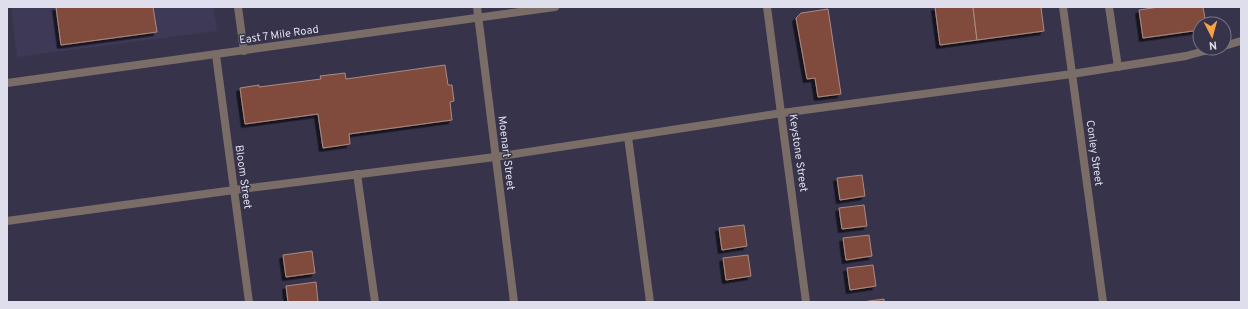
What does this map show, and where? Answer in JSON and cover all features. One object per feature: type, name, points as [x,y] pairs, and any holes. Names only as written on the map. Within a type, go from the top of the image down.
[{"type":"street","points":[[238,7],[244,51]]},
{"type":"street","name":"Moenart Street","points":[[477,7],[477,18],[514,302]]},
{"type":"street","name":"East 7 Mile Road","points":[[7,83],[555,7]]},
{"type":"street","name":"Keystone Street","points":[[767,7],[806,302]]},
{"type":"street","name":"Conley Street","points":[[1063,7],[1103,302]]},
{"type":"street","points":[[1109,7],[1118,67]]},
{"type":"street","points":[[7,221],[234,190],[495,157],[782,114],[1072,74],[1192,54]]},
{"type":"street","name":"Bloom Street","points":[[216,55],[249,302]]},
{"type":"street","points":[[628,137],[650,302]]},
{"type":"street","points":[[357,174],[375,302]]},
{"type":"shaded area","points":[[11,7],[214,7],[217,31],[17,57]]},
{"type":"building","points":[[56,7],[153,7],[157,32],[61,45]]},
{"type":"building","points":[[935,7],[973,7],[977,40],[940,45]]},
{"type":"building","points":[[973,7],[1041,7],[1044,31],[977,40]]},
{"type":"building","points":[[1159,7],[1203,7],[1205,16],[1192,16],[1192,31],[1143,38],[1139,10]]},
{"type":"building","points":[[828,9],[841,94],[818,97],[815,78],[807,79],[796,18],[801,13]]},
{"type":"building","points":[[445,65],[448,85],[452,85],[454,101],[450,102],[452,120],[349,134],[350,144],[323,148],[318,114],[245,124],[240,88],[321,79],[320,76],[345,73],[346,79]]},
{"type":"building","points":[[862,175],[865,196],[840,200],[837,178]]},
{"type":"building","points":[[864,205],[867,226],[842,229],[839,208]]},
{"type":"building","points":[[744,225],[747,246],[722,250],[719,228]]},
{"type":"building","points":[[869,235],[872,256],[846,260],[843,238]]},
{"type":"building","points":[[312,251],[315,273],[286,277],[283,255]]},
{"type":"building","points":[[748,255],[751,276],[726,280],[723,258]]},
{"type":"building","points":[[873,265],[876,286],[850,290],[847,268]]},
{"type":"building","points":[[316,282],[318,302],[288,302],[286,286]]},
{"type":"building","points":[[884,299],[884,302],[862,302]]}]
